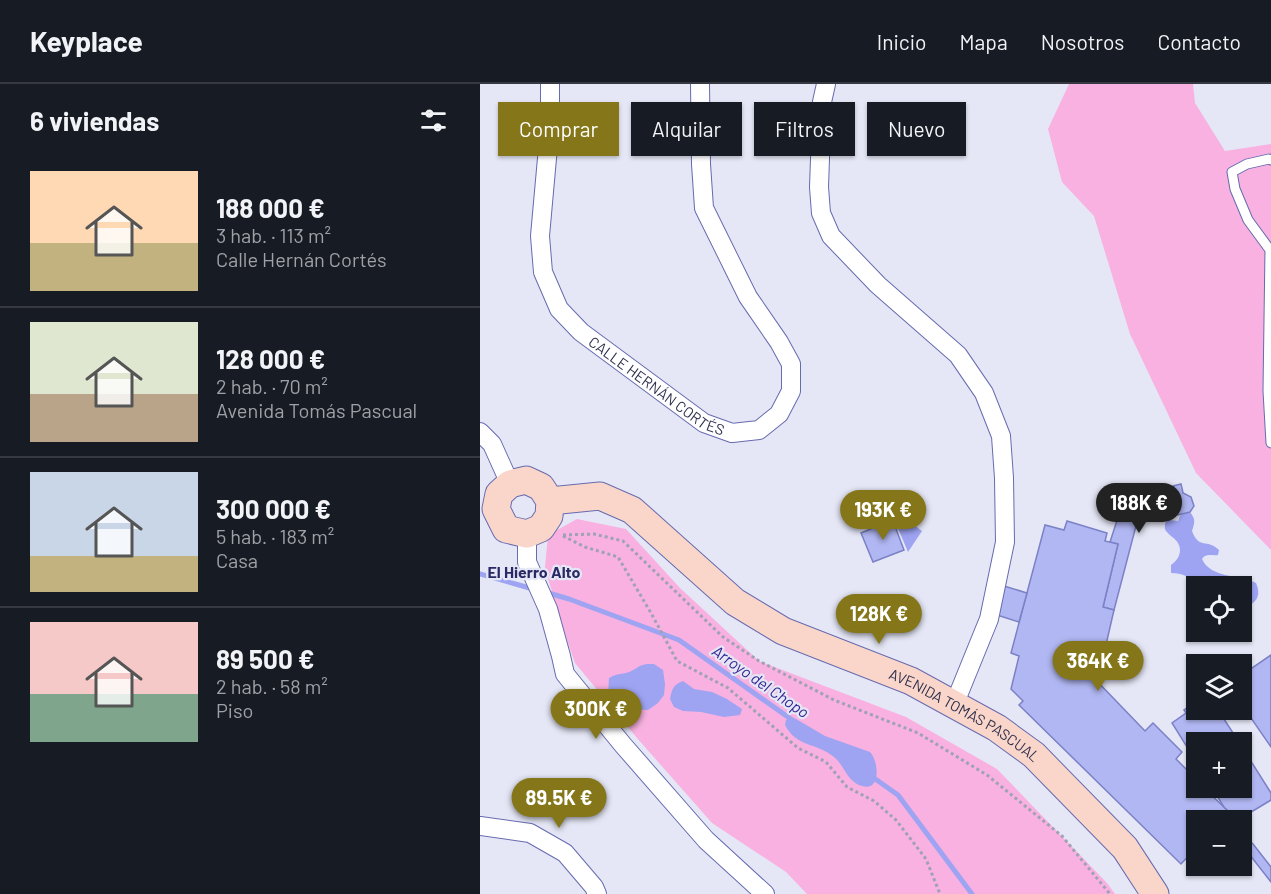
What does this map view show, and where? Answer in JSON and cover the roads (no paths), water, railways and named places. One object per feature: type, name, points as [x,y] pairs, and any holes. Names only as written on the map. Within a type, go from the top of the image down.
[{"type":"street","name":"CALLE HERNÁN CORTÉS","points":[[550,84],[550,125],[540,236],[543,272],[559,309],[580,332],[704,423],[732,433],[759,430],[779,414],[791,391],[791,364],[748,297],[704,208],[700,164],[700,84]]},
{"type":"street","points":[[826,84],[822,102],[819,187],[821,213],[831,236],[878,285],[958,355],[984,393],[1001,436],[1005,542],[989,619],[954,705]]},
{"type":"street","points":[[480,432],[492,444],[510,484]]},
{"type":"street","points":[[526,480],[541,487],[550,501],[549,516],[541,528],[527,534],[506,529],[488,512],[499,494],[510,484],[526,480]]},
{"type":"street","name":"AVENIDA TOMÁS PASCUAL","points":[[550,501],[600,496],[632,510],[744,608],[783,631],[910,681],[998,728],[1034,755],[1125,848],[1155,894]]},
{"type":"street","points":[[527,534],[527,562],[548,609],[565,674],[706,840],[765,894]]},
{"type":"street","points":[[480,826],[530,833],[566,853],[594,887],[597,894]]},
{"type":"lane","points":[[1271,160],[1247,164],[1232,172],[1235,189],[1248,220],[1270,250],[1271,443]]},
{"type":"water","points":[[1189,511],[1194,518],[1192,531],[1197,540],[1219,550],[1218,555],[1207,555],[1202,559],[1206,565],[1219,573],[1232,576],[1186,576],[1171,573],[1171,565],[1178,558],[1180,550],[1177,542],[1165,530],[1165,523],[1169,520],[1178,521],[1180,516]]},
{"type":"water","points":[[909,521],[922,531],[908,552],[897,526]]},
{"type":"water","points":[[1252,581],[1256,583],[1258,588],[1258,596],[1252,603]]},
{"type":"water","points":[[647,664],[654,664],[663,670],[664,695],[648,710],[623,709],[617,706],[608,697],[609,678]]},
{"type":"water","points":[[683,681],[694,689],[712,692],[727,699],[742,709],[740,715],[724,717],[683,711],[674,707],[670,699],[672,690]]},
{"type":"water","points":[[791,717],[825,736],[870,752],[876,768],[873,784],[868,787],[857,784],[834,757],[795,738],[785,725],[786,720]]},
{"type":"waterway","name":"Arroyo del Chopo","points":[[480,574],[533,589]]},
{"type":"waterway","name":"Arroyo del Chopo","points":[[545,592],[679,640],[795,722]]},
{"type":"waterway","name":"Arroyo del Chopo","points":[[871,776],[898,795],[972,894]]},
{"type":"district","name":"El Hierro Alto","points":[[534,571]]}]
